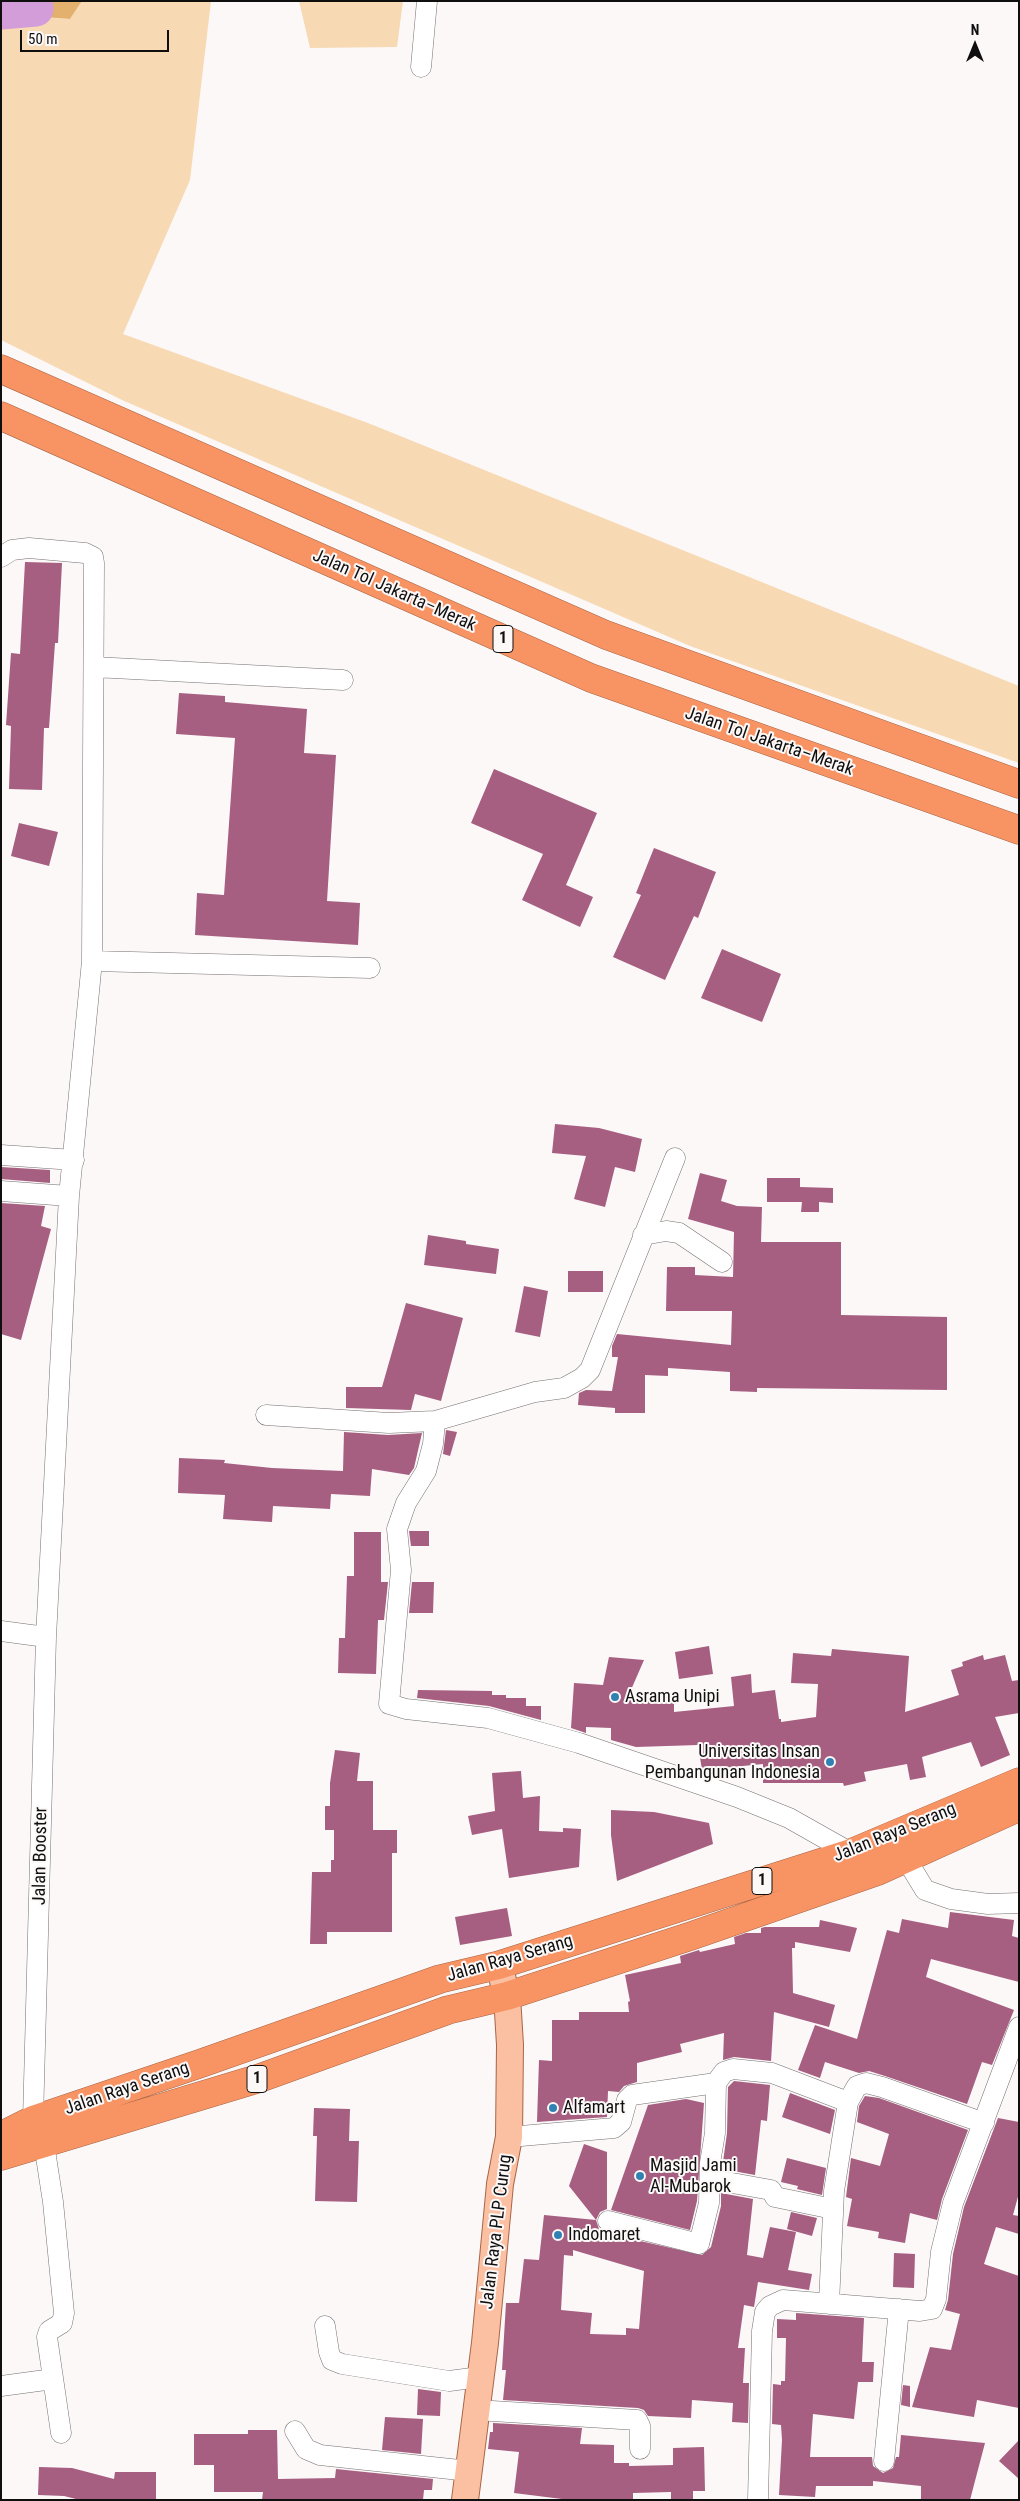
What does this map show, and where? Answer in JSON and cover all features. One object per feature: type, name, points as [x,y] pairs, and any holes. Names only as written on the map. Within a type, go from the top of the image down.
[{"type":"highway","points":[[1,369],[606,635],[1019,784]]},
{"type":"highway","name":"Jalan Tol Jakarta–Merak","points":[[1,416],[591,678],[1019,830]]},
{"type":"highway","name":"Jalan Raya Serang","points":[[1,2156],[39,2132],[61,2111],[440,1979],[499,1965],[1019,1801]]},
{"type":"highway","name":"Jalan Raya Serang","points":[[1,2136],[39,2132],[260,2078],[448,2010],[507,1996],[691,1936],[878,1871],[906,1859],[1019,1801]]},
{"type":"main road","name":"Jalan Raya PLP Curug","points":[[465,2500],[500,2184],[509,2136],[510,2045],[507,1996],[499,1965]]},
{"type":"street","points":[[421,67],[427,1]]},
{"type":"street","name":"Jalan Booster","points":[[1,557],[12,550],[29,548],[85,553],[94,557],[92,961],[69,1196],[46,1637],[36,2085],[39,2132],[53,2202],[64,2313],[62,2323],[49,2331],[46,2337],[53,2379]]},
{"type":"street","points":[[94,667],[344,680]]},
{"type":"street","points":[[92,961],[370,968]]},
{"type":"street","points":[[1,1155],[74,1160]]},
{"type":"street","points":[[266,1415],[389,1422],[435,1421],[535,1392],[564,1388],[582,1378],[590,1370],[608,1328],[613,1309],[675,1158]]},
{"type":"street","points":[[1,1192],[69,1196]]},
{"type":"street","points":[[643,1235],[666,1231],[679,1234],[722,1262]]},
{"type":"street","points":[[435,1421],[433,1444],[426,1472],[406,1503],[397,1529],[401,1570],[390,1704],[406,1709],[488,1718],[579,1743],[737,1797],[789,1818],[851,1853]]},
{"type":"street","points":[[1,1632],[46,1637]]},
{"type":"street","points":[[906,1859],[925,1890],[951,1899],[988,1904],[1019,1902]]},
{"type":"street","points":[[758,2500],[762,2331],[765,2312],[770,2306],[783,2300],[927,2310],[934,2305],[941,2252],[953,2202],[984,2123],[1011,2072],[1019,2027]]},
{"type":"street","points":[[608,2220],[699,2244],[709,2202],[715,2133],[716,2083],[727,2070],[750,2069],[772,2073],[848,2102]]},
{"type":"street","points":[[509,2136],[614,2128],[621,2122],[627,2100],[632,2095],[716,2083]]},
{"type":"street","points":[[829,2304],[834,2191],[848,2102],[857,2086],[866,2083],[882,2087],[984,2123]]},
{"type":"street","points":[[36,2085],[61,2111]]},
{"type":"street","points":[[710,2179],[771,2190],[776,2197],[833,2209]]},
{"type":"street","points":[[884,2461],[899,2309]]},
{"type":"street","points":[[325,2326],[332,2360],[342,2364],[449,2381],[480,2377]]},
{"type":"street","points":[[1,2386],[53,2379],[61,2433]]},
{"type":"street","points":[[476,2410],[636,2420],[640,2426],[640,2449]]},
{"type":"street","points":[[294,2431],[306,2449],[320,2455],[469,2471]]},
{"type":"shaded area","points":[[1,1],[82,1],[70,19],[1,14]]},
{"type":"shaded area","points":[[82,1],[211,1],[190,180],[123,334],[368,423],[1019,686],[1019,763],[690,646],[122,400],[1,340],[1,15],[70,19]]},
{"type":"shaded area","points":[[299,1],[403,1],[397,47],[310,48]]},
{"type":"building","points":[[25,562],[62,563],[58,643],[55,643],[49,728],[44,728],[42,790],[9,789],[11,726],[6,725],[11,653],[20,654]]},
{"type":"building","points":[[179,693],[225,696],[225,702],[307,709],[304,753],[336,755],[327,901],[360,903],[358,945],[195,935],[197,893],[224,895],[235,738],[176,734]]},
{"type":"building","points":[[494,769],[597,813],[566,885],[593,897],[580,927],[522,900],[543,854],[471,823]]},
{"type":"building","points":[[19,823],[58,832],[49,866],[11,856]]},
{"type":"building","points":[[654,848],[716,872],[698,918],[694,916],[665,980],[613,957],[641,895],[636,893]]},
{"type":"building","points":[[722,949],[781,974],[762,1022],[701,998]]},
{"type":"building","points":[[555,1124],[599,1128],[642,1139],[635,1172],[615,1167],[605,1207],[574,1199],[586,1156],[552,1153]]},
{"type":"building","points":[[1,1167],[50,1170],[50,1183],[1,1179]]},
{"type":"building","points":[[700,1173],[727,1180],[721,1201],[737,1206],[762,1207],[761,1242],[841,1242],[841,1315],[947,1317],[947,1390],[757,1388],[757,1392],[730,1391],[730,1372],[668,1368],[668,1376],[645,1375],[645,1413],[615,1413],[615,1408],[578,1405],[579,1393],[586,1390],[612,1391],[618,1357],[612,1357],[612,1346],[617,1334],[731,1345],[732,1311],[666,1311],[667,1267],[695,1267],[695,1275],[733,1277],[734,1232],[688,1219]]},
{"type":"building","points":[[767,1178],[800,1178],[800,1187],[833,1188],[833,1203],[819,1202],[819,1212],[801,1212],[802,1202],[767,1202]]},
{"type":"building","points":[[1,1203],[45,1206],[41,1226],[51,1229],[21,1340],[1,1334]]},
{"type":"building","points":[[428,1235],[499,1249],[496,1274],[424,1265]]},
{"type":"building","points":[[568,1271],[603,1271],[603,1292],[568,1292]]},
{"type":"building","points":[[524,1286],[548,1291],[540,1337],[515,1332]]},
{"type":"building","points":[[406,1303],[463,1318],[441,1401],[415,1394],[411,1410],[346,1408],[346,1387],[382,1387]]},
{"type":"building","points":[[446,1430],[457,1432],[450,1456],[443,1454]]},
{"type":"building","points":[[344,1432],[388,1435],[422,1433],[414,1468],[409,1475],[372,1469],[370,1496],[331,1494],[330,1509],[273,1506],[272,1522],[223,1519],[225,1495],[178,1493],[179,1458],[225,1460],[224,1463],[272,1468],[343,1471]]},
{"type":"building","points":[[409,1531],[429,1531],[429,1546],[411,1546]]},
{"type":"building","points":[[354,1532],[381,1532],[381,1582],[388,1582],[384,1620],[378,1620],[376,1674],[338,1673],[339,1638],[345,1638],[347,1576],[354,1576]]},
{"type":"building","points":[[412,1582],[434,1582],[433,1613],[409,1613]]},
{"type":"building","points":[[709,1646],[713,1674],[679,1679],[675,1652]]},
{"type":"building","points":[[832,1649],[909,1656],[905,1712],[959,1695],[951,1670],[963,1666],[962,1662],[983,1655],[984,1660],[1005,1655],[1012,1681],[1019,1680],[1019,1713],[995,1717],[1010,1755],[981,1767],[971,1742],[922,1757],[926,1777],[910,1780],[907,1764],[864,1772],[866,1781],[844,1786],[843,1783],[763,1783],[763,1764],[702,1770],[698,1745],[636,1747],[611,1740],[611,1728],[586,1727],[586,1733],[571,1728],[574,1683],[603,1685],[609,1657],[644,1660],[627,1699],[674,1699],[674,1712],[734,1706],[731,1677],[751,1674],[752,1693],[775,1690],[781,1722],[816,1717],[818,1684],[791,1683],[793,1653],[831,1656]]},
{"type":"building","points":[[418,1690],[492,1691],[492,1695],[506,1695],[506,1698],[526,1698],[526,1706],[541,1706],[541,1720],[489,1706],[417,1698]]},
{"type":"building","points":[[335,1750],[360,1753],[357,1781],[373,1781],[373,1830],[397,1830],[397,1853],[392,1853],[392,1932],[327,1932],[327,1944],[310,1944],[312,1872],[331,1872],[331,1860],[334,1860],[334,1830],[325,1830],[325,1806],[330,1806],[330,1783]]},
{"type":"building","points":[[521,1771],[523,1798],[540,1796],[539,1831],[563,1832],[563,1828],[581,1829],[579,1867],[509,1878],[502,1829],[472,1835],[468,1816],[495,1811],[492,1773]]},
{"type":"building","points":[[611,1810],[654,1812],[709,1823],[713,1844],[617,1881],[611,1835]]},
{"type":"building","points":[[507,1908],[512,1936],[460,1945],[455,1917]]},
{"type":"building","points":[[950,1912],[1014,1920],[1012,1936],[1019,1938],[1019,1982],[931,1959],[926,1977],[1014,2010],[992,2065],[982,2062],[967,2104],[869,2071],[859,2073],[825,2062],[820,2078],[798,2070],[815,2025],[857,2039],[887,1930],[899,1933],[902,1919],[948,1928]]},
{"type":"building","points":[[820,1920],[857,1928],[850,1952],[795,1942],[795,1948],[792,1948],[793,1993],[835,2005],[829,2027],[774,2012],[771,2061],[734,2057],[723,2060],[724,2033],[680,2044],[682,2052],[637,2063],[637,2082],[624,2086],[619,2092],[608,2091],[607,2117],[537,2122],[539,2060],[552,2061],[552,2020],[579,2020],[579,2012],[629,2012],[628,2002],[630,2001],[625,1975],[681,1963],[680,1956],[699,1950],[700,1952],[735,1944],[734,1937],[746,1933],[761,1933],[761,1928],[819,1927]]},
{"type":"building","points":[[734,2081],[770,2085],[767,2121],[761,2120],[755,2175],[722,2169],[727,2133],[728,2087]]},
{"type":"building","points":[[790,2093],[835,2110],[830,2134],[782,2117]]},
{"type":"building","points":[[865,2096],[879,2098],[968,2130],[942,2199],[937,2220],[910,2213],[905,2243],[878,2238],[879,2232],[847,2226],[852,2199],[846,2197],[851,2158],[880,2166],[889,2134],[857,2122],[859,2106]]},
{"type":"building","name":"Masjid Jami Al-Mubarok","points":[[686,2099],[704,2103],[697,2201],[690,2230],[611,2210],[648,2105]]},
{"type":"building","points":[[314,2108],[350,2109],[349,2141],[359,2141],[357,2202],[315,2201],[317,2136],[313,2136]]},
{"type":"building","points":[[998,2118],[1019,2122],[1019,2193],[1013,2215],[1019,2216],[1019,2234],[996,2227],[984,2264],[1019,2276],[1019,2408],[977,2400],[974,2417],[912,2407],[930,2347],[951,2350],[960,2314],[945,2310],[948,2300],[953,2254],[964,2207]]},
{"type":"building","points":[[584,2144],[607,2152],[607,2209],[600,2212],[596,2220],[569,2186]]},
{"type":"building","points":[[787,2158],[826,2168],[822,2195],[797,2189],[798,2186],[781,2182]]},
{"type":"building","points":[[721,2193],[753,2199],[747,2255],[763,2258],[770,2227],[796,2232],[788,2270],[812,2274],[809,2290],[758,2282],[754,2307],[744,2305],[738,2348],[745,2348],[743,2383],[749,2383],[748,2423],[732,2422],[733,2403],[692,2400],[691,2418],[648,2416],[644,2410],[638,2408],[503,2400],[506,2370],[502,2370],[506,2303],[519,2303],[524,2259],[539,2260],[544,2215],[596,2220],[599,2229],[605,2233],[702,2255],[711,2247],[721,2206]],"holes":[[[573,2250],[644,2271],[639,2329],[626,2328],[626,2335],[590,2334],[592,2313],[561,2310],[564,2255],[573,2256]]]},
{"type":"building","points":[[791,2212],[817,2218],[812,2236],[787,2229]]},
{"type":"building","points":[[894,2253],[915,2254],[914,2288],[893,2287]]},
{"type":"building","points":[[796,2313],[864,2318],[862,2362],[874,2362],[873,2382],[858,2382],[854,2419],[813,2414],[810,2457],[872,2457],[873,2466],[883,2473],[893,2468],[896,2457],[899,2457],[901,2435],[985,2443],[970,2500],[921,2500],[921,2486],[873,2481],[873,2486],[816,2486],[815,2497],[779,2495],[782,2440],[781,2425],[772,2424],[773,2384],[781,2385],[781,2381],[785,2381],[786,2338],[777,2338],[777,2319],[796,2320]]},
{"type":"building","points":[[903,2385],[910,2386],[910,2407],[901,2405]]},
{"type":"building","points":[[418,2389],[441,2392],[440,2416],[417,2415]]},
{"type":"building","points":[[385,2417],[423,2419],[421,2454],[382,2450]]},
{"type":"building","points":[[493,2423],[582,2428],[580,2444],[614,2445],[614,2463],[629,2463],[629,2466],[673,2465],[673,2448],[704,2447],[705,2491],[693,2491],[693,2500],[671,2500],[671,2492],[633,2493],[633,2500],[570,2500],[514,2493],[519,2452],[488,2449],[490,2432],[493,2432]]},
{"type":"building","points":[[248,2430],[277,2430],[278,2479],[335,2478],[336,2469],[433,2479],[432,2490],[424,2490],[423,2500],[262,2500],[263,2492],[214,2492],[214,2465],[194,2465],[194,2434],[248,2434]]},
{"type":"building","points":[[1019,2440],[1019,2479],[999,2461]]},
{"type":"building","points":[[39,2467],[72,2468],[114,2479],[115,2472],[156,2472],[156,2500],[80,2500],[64,2496],[38,2495]]},
{"type":"waterway","points":[[1,12],[36,9],[35,1]]},
{"type":"place","name":"Asrama Unipi","points":[[615,1697]]},
{"type":"place","name":"Universitas Insan Pembangunan Indonesia","points":[[830,1762]]},
{"type":"place","name":"Alfamart","points":[[553,2108]]},
{"type":"place","name":"Masjid Jami Al-Mubarok","points":[[640,2176]]},
{"type":"place","name":"Indomaret","points":[[558,2235]]}]
